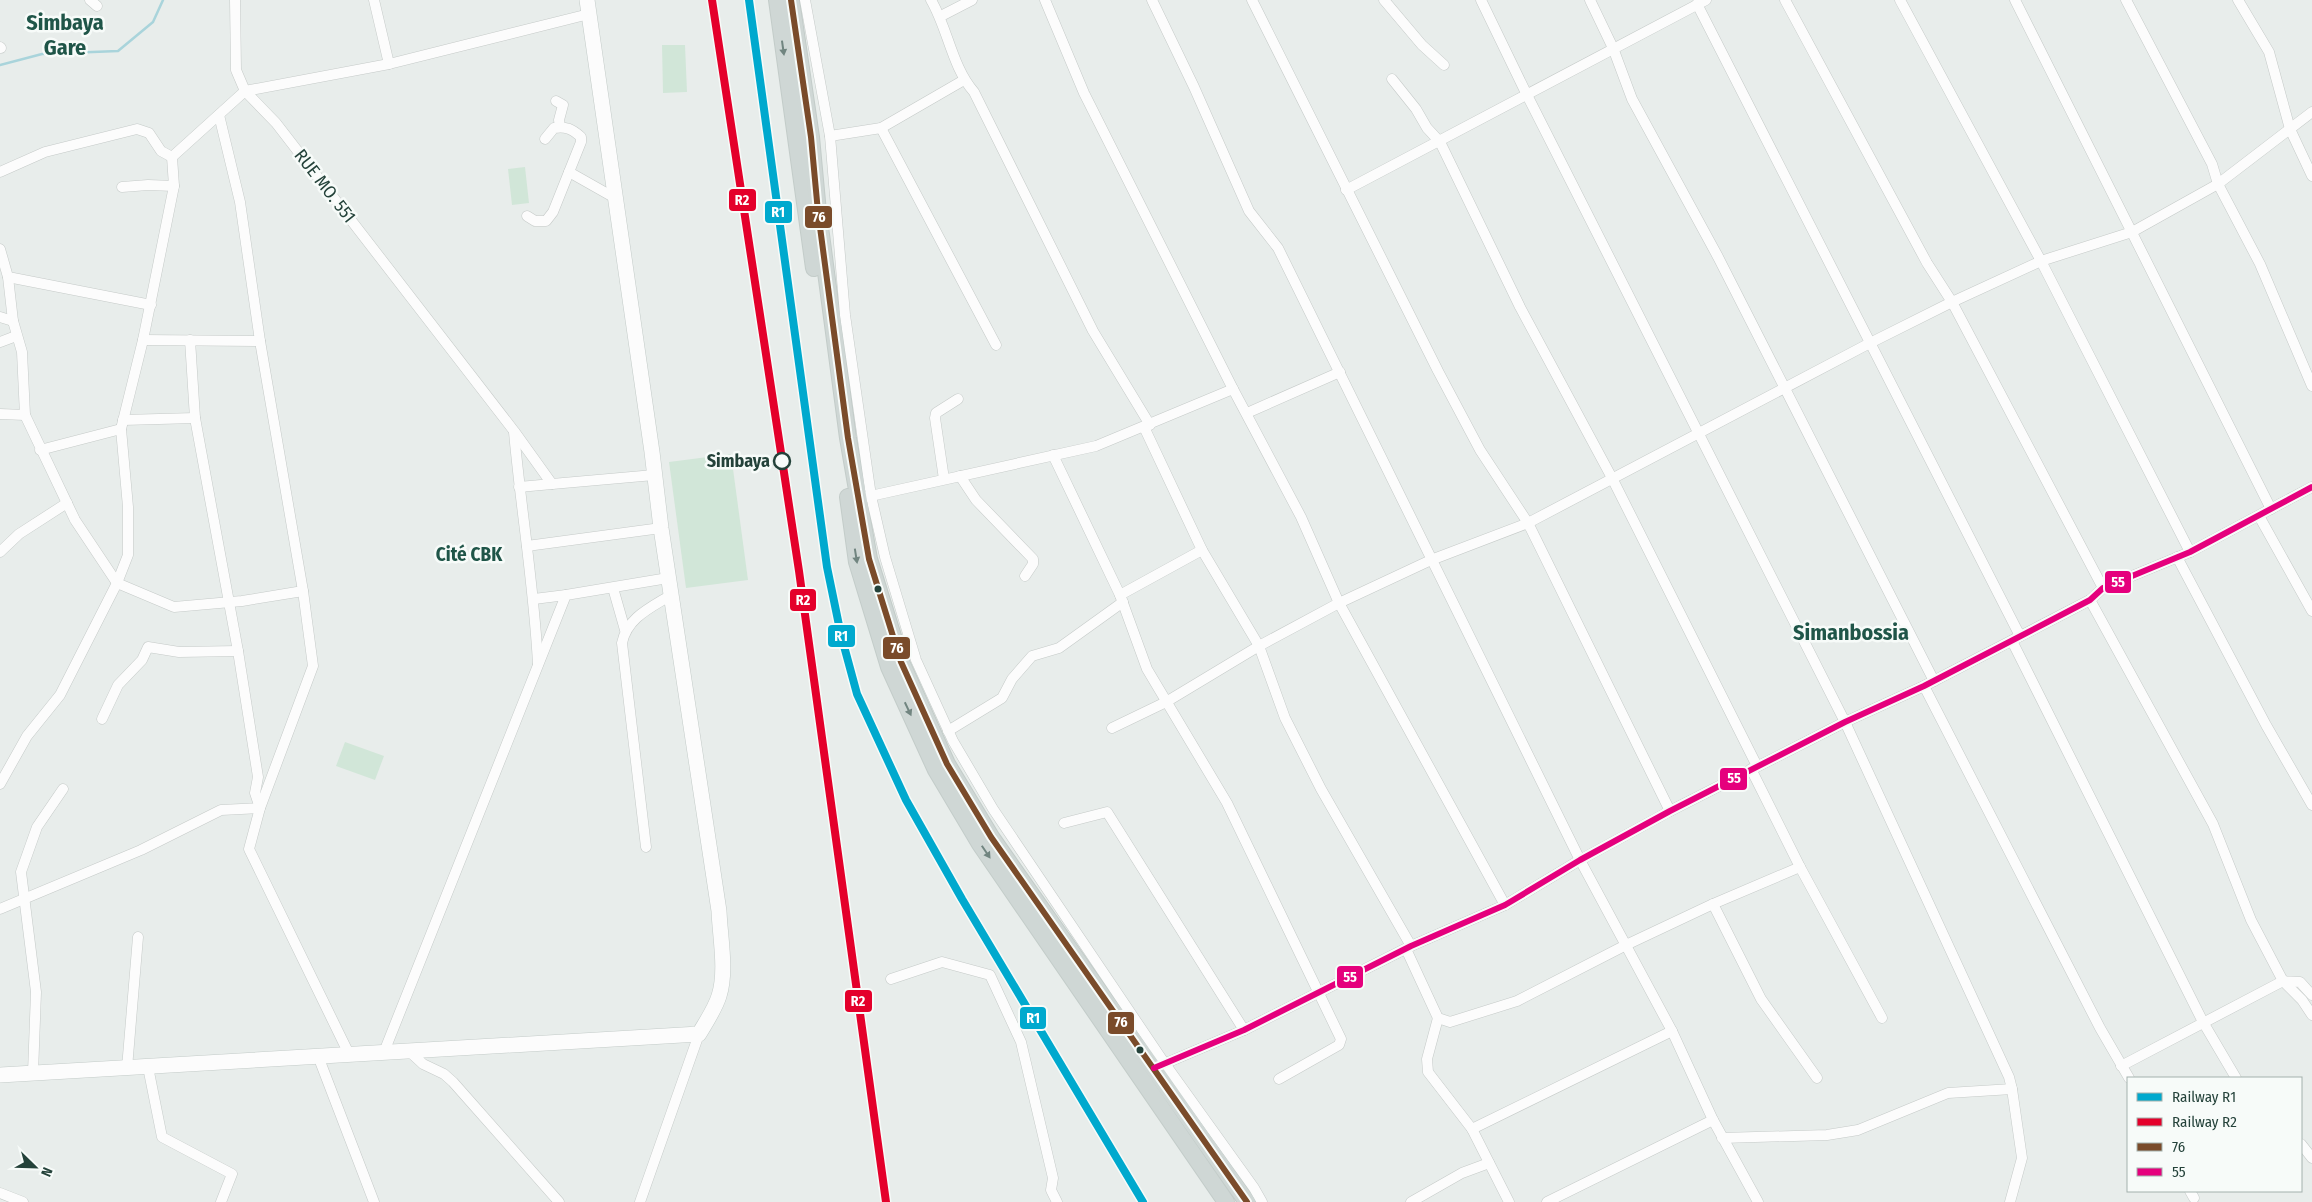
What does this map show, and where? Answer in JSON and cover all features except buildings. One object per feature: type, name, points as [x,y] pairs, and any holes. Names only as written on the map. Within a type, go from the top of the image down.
[{"type":"main road","points":[[777,0],[857,562],[889,667],[936,770],[980,844],[1226,1202]]},
{"type":"main road","points":[[790,0],[811,137],[818,212],[839,316],[865,497],[869,559],[901,662],[947,764],[991,837],[1160,1066],[1246,1202]]},
{"type":"street","points":[[235,0],[236,70],[245,91]]},
{"type":"street","points":[[374,0],[389,64]]},
{"type":"street","points":[[805,0],[830,136],[839,316]]},
{"type":"street","points":[[931,0],[941,16],[964,80],[974,92],[1093,331],[1147,426],[1202,550],[1258,646],[1285,718],[1317,782],[1408,948],[1438,1018],[1427,1059],[1428,1072],[1472,1129],[1509,1202]]},
{"type":"street","points":[[941,16],[972,0]]},
{"type":"street","points":[[1045,0],[1084,93],[1233,389],[1301,517],[1339,603],[1504,906]]},
{"type":"street","points":[[1152,0],[1250,211],[1278,248],[1580,860],[1672,1031],[1722,1138],[1758,1202]]},
{"type":"street","points":[[1252,0],[1346,190],[1480,450],[1528,523],[1670,811]]},
{"type":"street","points":[[1384,0],[1422,45],[1444,65]]},
{"type":"street","points":[[1481,0],[1527,96],[1845,722],[2000,1059],[2012,1089],[2022,1158],[2010,1202]]},
{"type":"street","points":[[1590,0],[1613,48],[1632,99],[1718,258],[1934,681]]},
{"type":"street","points":[[1785,0],[1927,263],[1952,302],[2103,588]]},
{"type":"street","points":[[1900,0],[2041,261],[2190,552]]},
{"type":"street","points":[[2015,0],[2271,509]]},
{"type":"street","points":[[2126,0],[2212,164],[2218,184],[2260,264],[2312,386]]},
{"type":"street","points":[[2238,0],[2269,52],[2290,129],[2312,176]]},
{"type":"street","points":[[1346,190],[1527,96],[1696,2],[1870,343],[2203,1022],[2235,1077]]},
{"type":"street","points":[[172,157],[245,91],[389,64],[588,7],[668,578],[719,911],[722,972],[720,996],[699,1034],[640,1202]]},
{"type":"street","points":[[1392,79],[1416,108],[1427,128],[1440,142],[1520,307],[1612,478],[1754,767],[1800,866],[1882,1018]]},
{"type":"street","points":[[830,136],[882,128],[964,80]]},
{"type":"street","name":"RUE MO. 551","points":[[245,91],[276,123],[514,431],[552,484]]},
{"type":"street","points":[[556,101],[563,105],[558,120],[560,127]]},
{"type":"street","points":[[1112,728],[1166,702],[1258,646],[1339,603],[1431,560],[1528,523],[1699,432],[1952,302],[2041,261],[2132,232],[2218,184],[2312,112]]},
{"type":"street","points":[[219,115],[240,202],[260,341],[303,591],[313,666],[260,808],[249,849],[349,1054]]},
{"type":"street","points":[[527,216],[535,221],[546,221],[553,212],[582,142],[581,137],[571,129],[560,127],[554,128],[545,139]]},
{"type":"street","points":[[882,128],[996,345]]},
{"type":"street","points":[[0,172],[45,152],[137,130],[149,133],[161,151],[172,157]]},
{"type":"street","points":[[0,784],[27,736],[60,695],[117,582],[128,555],[128,507],[122,424],[143,340],[174,186],[172,157]]},
{"type":"street","points":[[569,172],[615,198]]},
{"type":"street","points":[[122,187],[174,186]]},
{"type":"street","points":[[0,249],[8,277],[16,336],[22,352],[25,415],[40,450],[75,520],[117,582],[174,607],[229,602],[303,591]]},
{"type":"street","points":[[8,277],[150,305]]},
{"type":"street","points":[[0,317],[13,321]]},
{"type":"street","points":[[0,342],[16,336]]},
{"type":"street","points":[[143,340],[260,341]]},
{"type":"street","points":[[190,340],[195,418],[238,651],[258,777],[255,793],[260,808]]},
{"type":"street","points":[[1247,414],[1340,372]]},
{"type":"street","points":[[1233,389],[1096,446],[865,497],[916,660],[948,731],[992,808],[1160,1066],[1254,1188],[1262,1202]]},
{"type":"street","points":[[944,479],[934,425],[935,418],[936,413],[958,399]]},
{"type":"street","points":[[0,414],[25,415]]},
{"type":"street","points":[[40,450],[122,424],[195,418]]},
{"type":"street","points":[[514,431],[519,487],[534,600],[538,668]]},
{"type":"street","points":[[1053,455],[1121,599],[1147,669],[1227,803],[1341,1039],[1339,1045],[1279,1079]]},
{"type":"street","points":[[519,487],[654,475]]},
{"type":"street","points":[[960,476],[976,500],[1033,559],[1033,564],[1025,576]]},
{"type":"street","points":[[1160,1066],[1244,1030],[1408,948],[1504,906],[1580,860],[1754,767],[1934,681],[2090,600],[2103,588],[2190,552],[2312,487]]},
{"type":"street","points":[[0,552],[19,534],[67,503]]},
{"type":"street","points":[[2259,516],[2312,611]]},
{"type":"street","points":[[527,546],[661,528]]},
{"type":"street","points":[[948,731],[1002,698],[1012,679],[1032,656],[1059,648],[1121,599],[1202,550]]},
{"type":"street","points":[[2177,557],[2266,726],[2312,806]]},
{"type":"street","points":[[534,600],[668,578]]},
{"type":"street","points":[[613,588],[625,630],[622,643],[646,848]]},
{"type":"street","points":[[384,1052],[566,595]]},
{"type":"street","points":[[625,630],[640,615],[671,595]]},
{"type":"street","points":[[2090,600],[2213,824],[2251,920],[2283,981],[2302,1000],[2312,1015]]},
{"type":"street","points":[[102,719],[118,685],[142,660],[148,646],[179,652],[238,651]]},
{"type":"street","points":[[1924,686],[2100,1028],[2128,1077]]},
{"type":"street","points":[[33,1073],[36,992],[21,872],[36,827],[63,788]]},
{"type":"street","points":[[0,909],[141,850],[221,810],[260,808]]},
{"type":"street","points":[[1064,823],[1107,812],[1244,1030]]},
{"type":"street","points":[[1438,1018],[1450,1022],[1517,1001],[1626,945],[1800,866]]},
{"type":"street","points":[[1713,904],[1761,999],[1817,1078]]},
{"type":"street","points":[[127,1068],[138,938]]},
{"type":"street","points":[[891,979],[942,962],[990,975],[1021,1042],[1053,1178],[1051,1190],[1057,1202]]},
{"type":"street","points":[[2121,1066],[2283,981],[2300,982],[2312,995]]},
{"type":"street","points":[[1472,1129],[1672,1031]]},
{"type":"street","points":[[0,1075],[699,1034]]},
{"type":"street","points":[[409,1051],[423,1064],[444,1074],[453,1082],[559,1202]]},
{"type":"street","points":[[318,1056],[374,1202]]},
{"type":"street","points":[[148,1067],[162,1137],[232,1174],[221,1202]]},
{"type":"street","points":[[1722,1138],[1827,1134],[1858,1130],[1948,1093],[2012,1089]]},
{"type":"street","points":[[1547,1202],[1713,1120]]},
{"type":"street","points":[[2302,1145],[2312,1158]]},
{"type":"street","points":[[1411,1202],[1462,1173],[1489,1163]]},
{"type":"street","points":[[0,1193],[22,1202]]},
{"type":"green space","points":[[662,45],[685,45],[687,92],[663,93]]},
{"type":"green space","points":[[525,167],[529,203],[512,205],[508,169]]},
{"type":"green space","points":[[731,454],[748,580],[686,588],[669,462]]},
{"type":"green space","points":[[345,742],[384,756],[375,780],[336,766]]},
{"type":"waterway","points":[[0,65],[42,54],[118,51],[153,22],[163,0]]},
{"type":"railway","points":[[749,0],[827,567],[841,635],[857,694],[906,800],[962,899],[1143,1202]]},
{"type":"railway","points":[[732,124],[799,571],[886,1202]]},
{"type":"rail line","name":"R2","points":[[712,0],[799,571],[886,1202]]},
{"type":"rail line","name":"R1","points":[[749,0],[827,567],[841,635],[857,694],[906,800],[962,899],[1143,1202]]},
{"type":"transit line","name":"76","points":[[791,0],[811,137],[818,212],[848,438],[869,559],[901,662],[947,764],[991,837],[1247,1202]]},
{"type":"transit line","name":"55","points":[[1154,1068],[1244,1030],[1411,946],[1505,905],[1580,860],[1670,811],[1845,722],[1924,686],[2090,600],[2103,588],[2190,552],[2312,487]]},
{"type":"place","name":"Simbaya","points":[[782,461]]},
{"type":"district","name":"Simbaya Gare","points":[[65,34]]},
{"type":"district","name":"Cité CBK","points":[[469,554]]},
{"type":"district","name":"Simanbossia","points":[[1851,632]]}]
